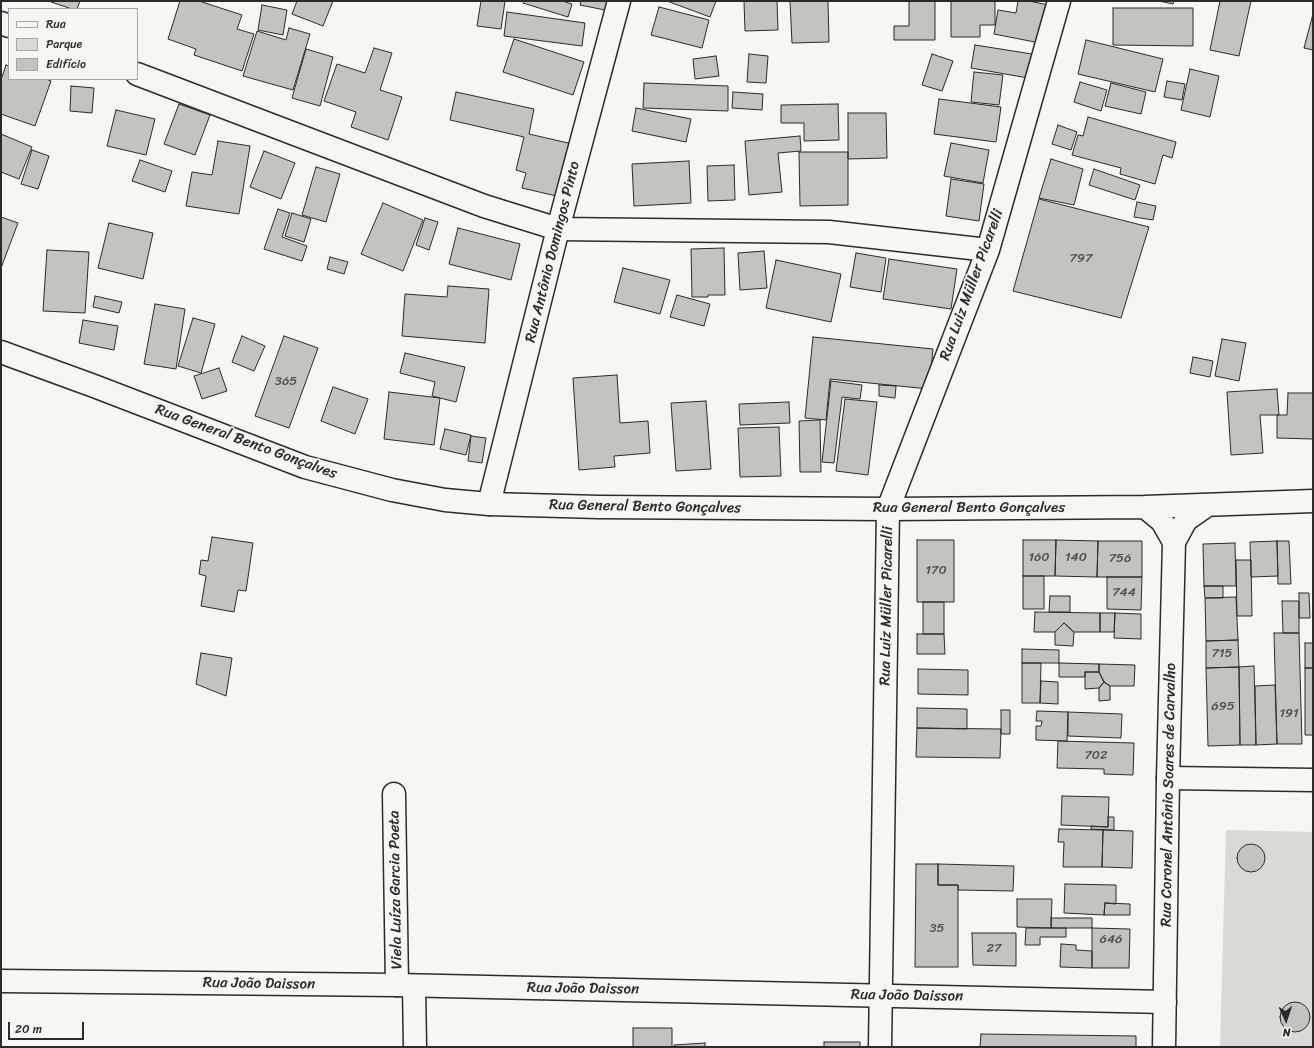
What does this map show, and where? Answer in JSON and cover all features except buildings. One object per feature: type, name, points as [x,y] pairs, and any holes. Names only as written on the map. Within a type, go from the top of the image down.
[{"type":"street","name":"Rua Antônio Domingos Pinto","points":[[489,504],[558,230],[619,1]]},
{"type":"street","name":"Rua Luiz Müller Picarelli","points":[[880,1047],[888,509],[988,250],[1059,1]]},
{"type":"street","points":[[138,74],[484,206],[558,230],[829,232],[988,250]]},
{"type":"street","name":"Rua General Bento Gonçalves","points":[[1,352],[305,467],[392,490],[445,500],[489,504],[607,508],[888,509],[1145,508],[1313,501]]},
{"type":"street","name":"Rua Coronel Antônio Soares de Carvalho","points":[[1164,1047],[1168,778],[1174,542],[1186,520],[1206,506]]},
{"type":"street","points":[[1145,508],[1162,521],[1174,542]]},
{"type":"street","points":[[1168,778],[1313,780]]},
{"type":"street","name":"Viela Luíza Garcia Poeta","points":[[394,794],[406,986],[415,1047]]},
{"type":"street","name":"Rua João Daisson","points":[[1,981],[406,986],[1165,1002]]},
{"type":"green space","points":[[1226,830],[1313,832],[1313,1047],[1220,1047]]}]
